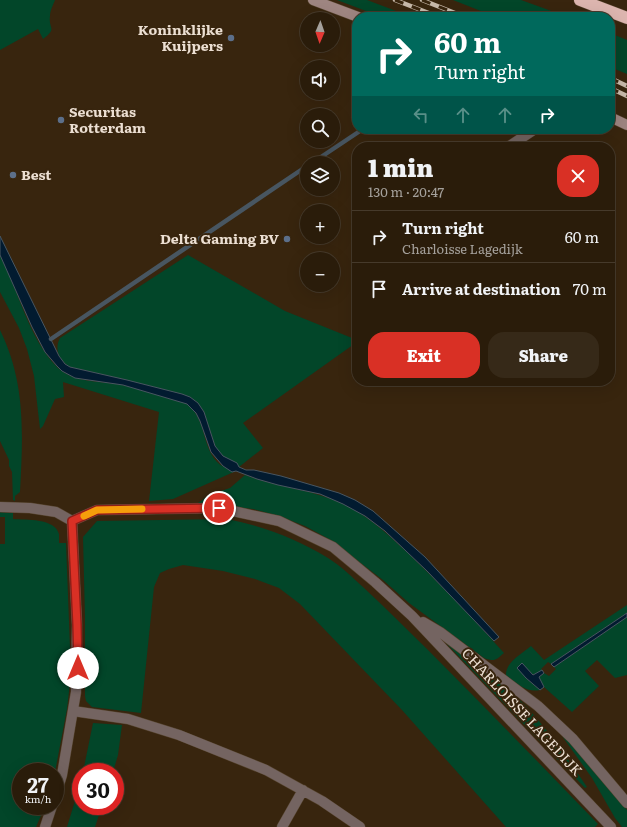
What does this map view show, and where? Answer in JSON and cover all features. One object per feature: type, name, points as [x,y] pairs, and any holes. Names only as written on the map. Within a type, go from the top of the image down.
[{"type":"highway","points":[[580,0],[611,12]]},
{"type":"highway","points":[[615,13],[627,18]]},
{"type":"main road","points":[[313,0],[352,15]]},
{"type":"main road","points":[[615,119],[627,125]]},
{"type":"street","points":[[516,142],[528,134]]},
{"type":"street","points":[[0,507],[30,508],[56,512],[72,521],[77,676],[64,763]]},
{"type":"street","name":"CHARLOISSE LAGEDIJK","points":[[72,521],[97,510],[219,508],[279,521],[333,547],[375,582],[412,616],[611,827]]},
{"type":"street","name":"CHARLOISSE LAGEDIJK","points":[[412,616],[440,632],[538,706],[573,739],[627,803]]},
{"type":"street","points":[[73,711],[128,719],[179,735],[266,770],[322,801],[360,827]]},
{"type":"street","points":[[282,827],[303,790]]},
{"type":"street","points":[[45,827],[49,815]]},
{"type":"green space","points":[[0,0],[55,0],[50,14],[50,33],[43,39],[38,29],[0,50]]},
{"type":"green space","points":[[337,0],[367,0],[399,12],[369,12]]},
{"type":"green space","points":[[453,0],[521,0],[554,12],[483,12]]},
{"type":"green space","points":[[615,35],[627,40],[627,74],[615,69]]},
{"type":"green space","points":[[0,255],[31,329],[48,356],[58,368],[64,373],[80,379],[127,386],[186,403],[199,419],[211,454],[217,462],[224,467],[236,471],[173,499],[149,501],[159,412],[63,382],[64,397],[55,399],[43,426],[40,429],[34,376],[27,349],[19,328],[0,292]]},
{"type":"green space","points":[[188,255],[285,311],[352,338],[352,346],[243,423],[263,448],[239,467],[218,452],[204,412],[197,402],[127,380],[70,367],[60,358],[57,346],[60,338]]},
{"type":"green space","points":[[0,330],[15,370],[21,409],[22,450],[20,492],[15,496],[15,501],[13,500],[12,472],[9,466],[9,460],[0,441]]},
{"type":"green space","points":[[245,475],[317,494],[341,503],[360,513],[409,554],[458,603],[504,653],[495,660],[484,658],[409,603],[383,580],[329,539],[305,526],[279,516],[253,509],[198,503],[209,495],[230,488]]},
{"type":"green space","points":[[0,512],[13,513],[13,519],[46,522],[56,529],[59,534],[59,543],[66,543],[71,674],[67,709],[57,763],[12,763],[12,815],[41,815],[36,827],[0,827],[0,544],[5,544],[5,517],[0,517]]},
{"type":"green space","points":[[227,519],[267,529],[292,539],[316,551],[342,568],[426,648],[598,824],[595,827],[506,827],[402,710],[300,604],[279,588],[255,579],[223,571],[183,565],[160,573],[154,587],[141,713],[92,707],[86,701],[85,696],[83,537],[97,521]]},
{"type":"green space","points":[[627,605],[627,613],[551,664],[548,662],[541,669],[542,670],[536,674],[532,674],[522,664],[526,678],[540,690],[535,691],[526,689],[506,676],[506,671],[511,662],[531,646],[544,660]]},
{"type":"green space","points":[[627,617],[627,675],[615,678],[597,660],[585,671],[599,686],[572,712],[544,687],[539,677],[544,673],[549,676],[556,669],[554,667]]},
{"type":"green space","points":[[442,639],[496,679],[526,706],[550,735],[587,787],[585,788]]},
{"type":"green space","points":[[93,723],[122,725],[116,763],[85,763]]},
{"type":"green space","points":[[562,736],[568,740],[600,776],[627,810],[627,827],[622,827],[615,818],[592,778]]},
{"type":"green space","points":[[72,811],[72,815],[99,815],[95,827],[67,827]]},
{"type":"water","points":[[0,236],[59,356],[65,364],[70,367],[127,380],[190,397],[198,403],[204,412],[215,446],[223,456],[237,463],[239,467],[246,470],[254,470],[281,476],[339,493],[355,500],[373,511],[425,557],[499,637],[494,641],[427,571],[385,531],[365,516],[320,494],[278,485],[236,471],[232,472],[223,466],[211,452],[196,413],[187,404],[123,385],[75,378],[62,371],[45,352],[32,327],[0,255]]},
{"type":"water","points":[[627,613],[627,617],[554,667],[551,664]]},
{"type":"water","points":[[522,663],[533,675],[542,670],[544,673],[539,677],[544,687],[540,690],[526,678],[517,668]]},
{"type":"waterway","points":[[322,156],[356,134]]},
{"type":"waterway","points":[[51,339],[300,171]]},
{"type":"railway","points":[[395,0],[426,12]]},
{"type":"railway","points":[[422,0],[452,12]]},
{"type":"railway","points":[[615,80],[627,86]]},
{"type":"railway","points":[[615,90],[627,96]]},
{"type":"slow traffic","points":[[84,516],[97,510],[142,509]]},
{"type":"place","name":"Koninklijke Kuijpers","points":[[231,38]]},
{"type":"place","name":"Securitas Rotterdam","points":[[61,120]]},
{"type":"place","name":"Best","points":[[13,175]]},
{"type":"place","name":"Delta Gaming BV","points":[[287,239]]},
{"type":"route","points":[[78,668],[72,521],[97,510],[219,508]]}]
